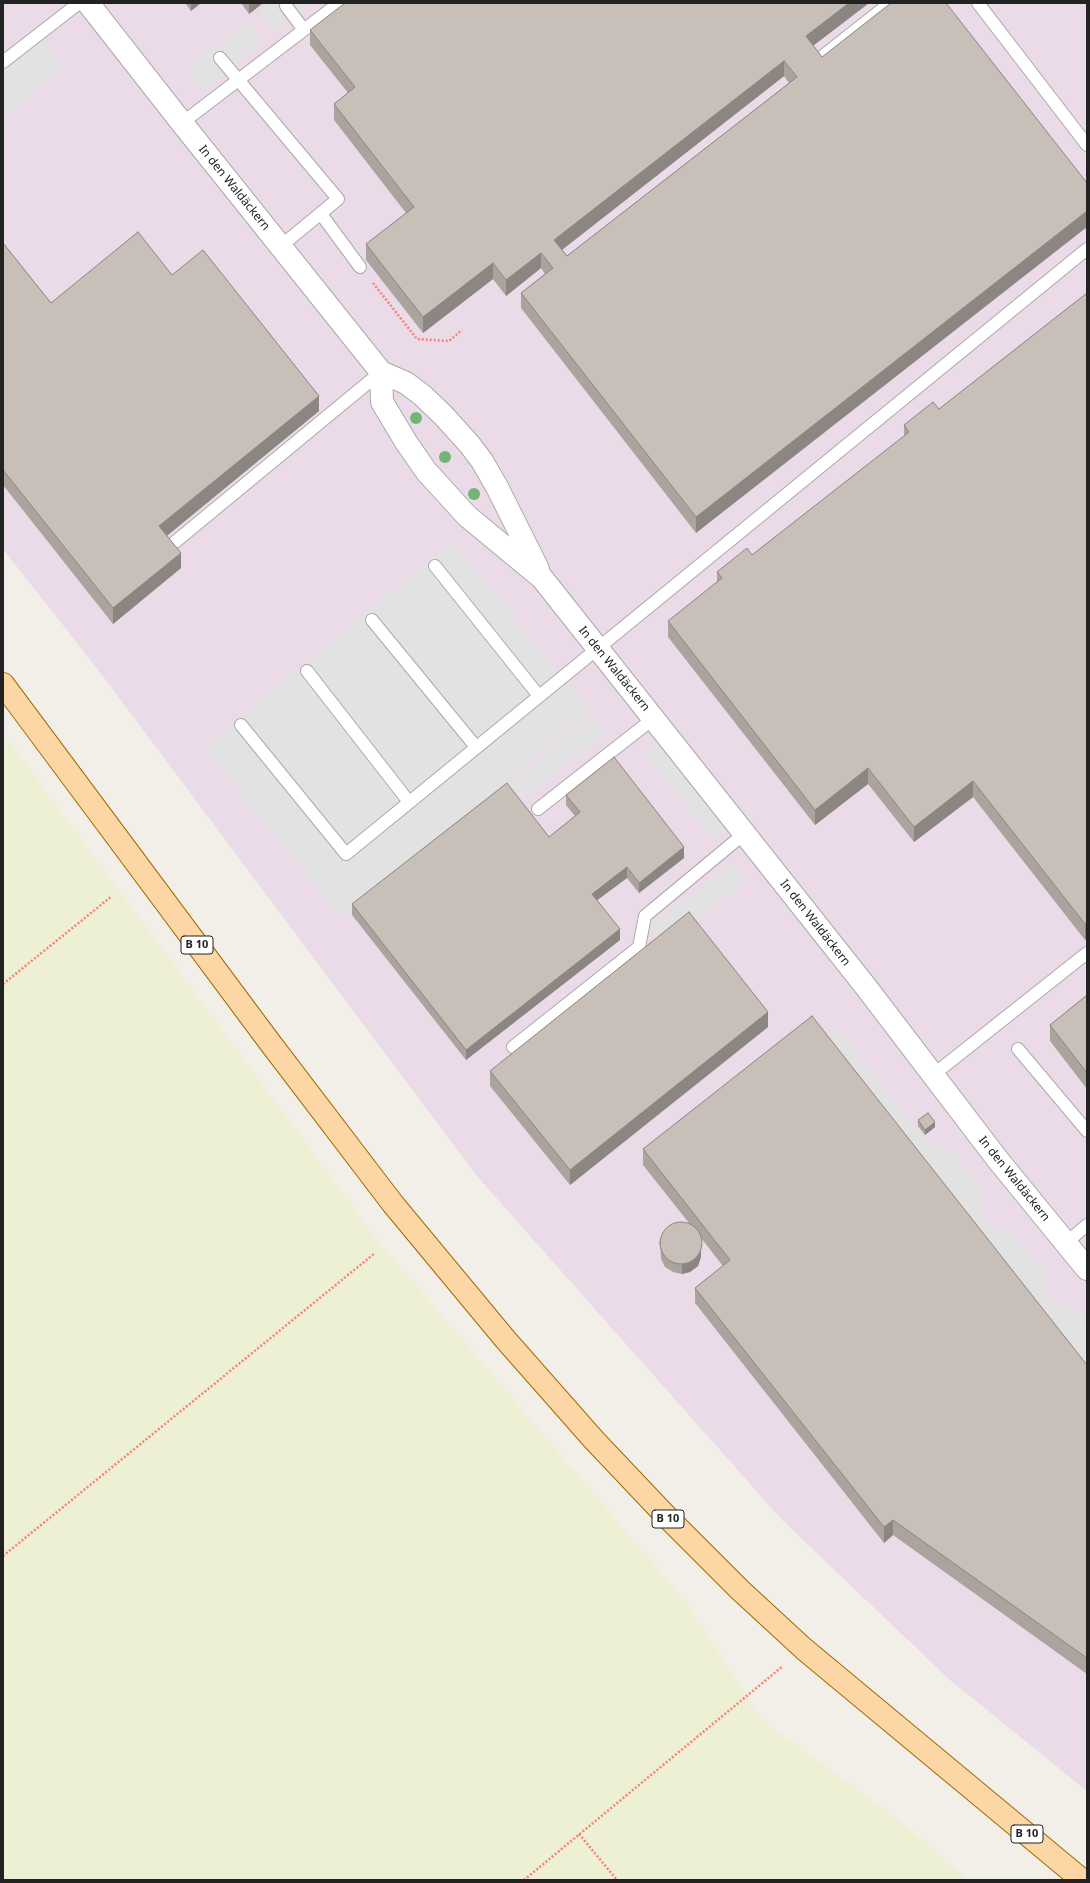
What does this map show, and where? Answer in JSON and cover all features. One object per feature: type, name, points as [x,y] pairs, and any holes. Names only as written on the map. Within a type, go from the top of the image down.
[{"type":"main road","name":"B 10","points":[[3,684],[271,1044],[393,1204],[505,1339],[594,1440],[667,1517],[740,1590],[804,1649],[1081,1875]]},
{"type":"street","name":"In den Waldäckern","points":[[88,3],[381,372],[406,383],[443,415],[470,445],[482,461],[542,578]]},
{"type":"street","name":"In den Waldäckern","points":[[381,372],[382,402],[406,442],[426,471],[467,516],[542,578],[866,987],[998,1160],[1087,1269]]},
{"type":"lane","points":[[3,62],[79,3]]},
{"type":"lane","points":[[182,123],[339,3]]},
{"type":"lane","points":[[823,56],[890,3]]},
{"type":"lane","points":[[978,3],[1087,145]]},
{"type":"lane","points":[[286,6],[304,30]]},
{"type":"lane","points":[[220,58],[338,199],[281,246]]},
{"type":"lane","points":[[321,214],[360,267]]},
{"type":"lane","points":[[241,725],[346,854],[1087,250]]},
{"type":"lane","points":[[175,542],[381,372]]},
{"type":"lane","points":[[435,566],[538,696]]},
{"type":"lane","points":[[372,620],[476,747]]},
{"type":"lane","points":[[307,671],[409,802]]},
{"type":"lane","points":[[538,809],[654,718]]},
{"type":"lane","points":[[513,1047],[639,946],[645,916],[745,833]]},
{"type":"lane","points":[[933,1075],[1087,953]]},
{"type":"lane","points":[[1018,1049],[1087,1131]]},
{"type":"lane","points":[[1066,1244],[1087,1225]]},
{"type":"path","points":[[360,267],[417,339],[449,341],[462,330]]},
{"type":"path","points":[[3,984],[112,896]]},
{"type":"path","points":[[3,1556],[375,1253]]},
{"type":"path","points":[[524,1880],[804,1649]]},
{"type":"path","points":[[579,1834],[617,1880]]},
{"type":"shaded area","points":[[3,3],[1087,3],[1087,1791],[951,1681],[782,1520],[476,1175],[99,671],[3,549]]},
{"type":"shaded area","points":[[270,3],[311,3],[275,32],[259,12]]},
{"type":"shaded area","points":[[247,21],[263,42],[202,91],[187,70]]},
{"type":"shaded area","points":[[38,36],[64,67],[3,118],[3,65]]},
{"type":"shaded area","points":[[452,542],[592,712],[342,917],[203,748]]},
{"type":"shaded area","points":[[593,716],[606,732],[520,802],[507,786]]},
{"type":"shaded area","points":[[656,743],[726,829],[714,839],[644,753]]},
{"type":"shaded area","points":[[732,863],[746,880],[662,948],[647,929]]},
{"type":"shaded area","points":[[837,1028],[930,1144],[950,1149],[984,1191],[984,1216],[994,1227],[1012,1232],[1046,1273],[1046,1291],[1053,1302],[1076,1309],[1087,1323],[1087,1375],[820,1042]]},
{"type":"green space","points":[[3,733],[376,1238],[686,1602],[762,1720],[898,1819],[968,1880],[3,1880]]},
{"type":"building","points":[[345,3],[849,3],[806,36],[822,57],[891,3],[946,3],[1087,183],[1087,211],[696,517],[521,293],[553,268],[541,253],[506,280],[493,263],[423,317],[366,244],[414,207],[334,104],[355,87],[310,30]],"holes":[[[784,61],[797,77],[567,256],[554,240]]]},
{"type":"building","points":[[138,232],[172,275],[203,250],[319,396],[159,526],[181,553],[113,608],[3,470],[3,243],[51,303]]},
{"type":"building","points":[[1087,293],[1087,923],[1085,924],[973,781],[914,827],[868,768],[815,810],[668,621],[722,578],[717,572],[747,548],[752,555],[909,432],[904,425],[933,402],[939,409]]},
{"type":"building","points":[[614,757],[684,847],[639,883],[627,867],[592,894],[620,929],[466,1050],[352,904],[507,783],[549,837],[580,812],[566,795]]},
{"type":"building","points":[[689,912],[768,1012],[570,1170],[490,1071]]},
{"type":"building","points":[[1087,995],[1087,1073],[1050,1025]]},
{"type":"building","points":[[812,1016],[1087,1365],[1087,1658],[893,1520],[884,1527],[695,1288],[730,1260],[643,1149]]},
{"type":"building","points":[[928,1113],[935,1122],[925,1130],[918,1120]]},
{"type":"building","points":[[681,1222],[696,1228],[702,1243],[696,1258],[681,1264],[666,1258],[660,1243],[666,1228]]}]
